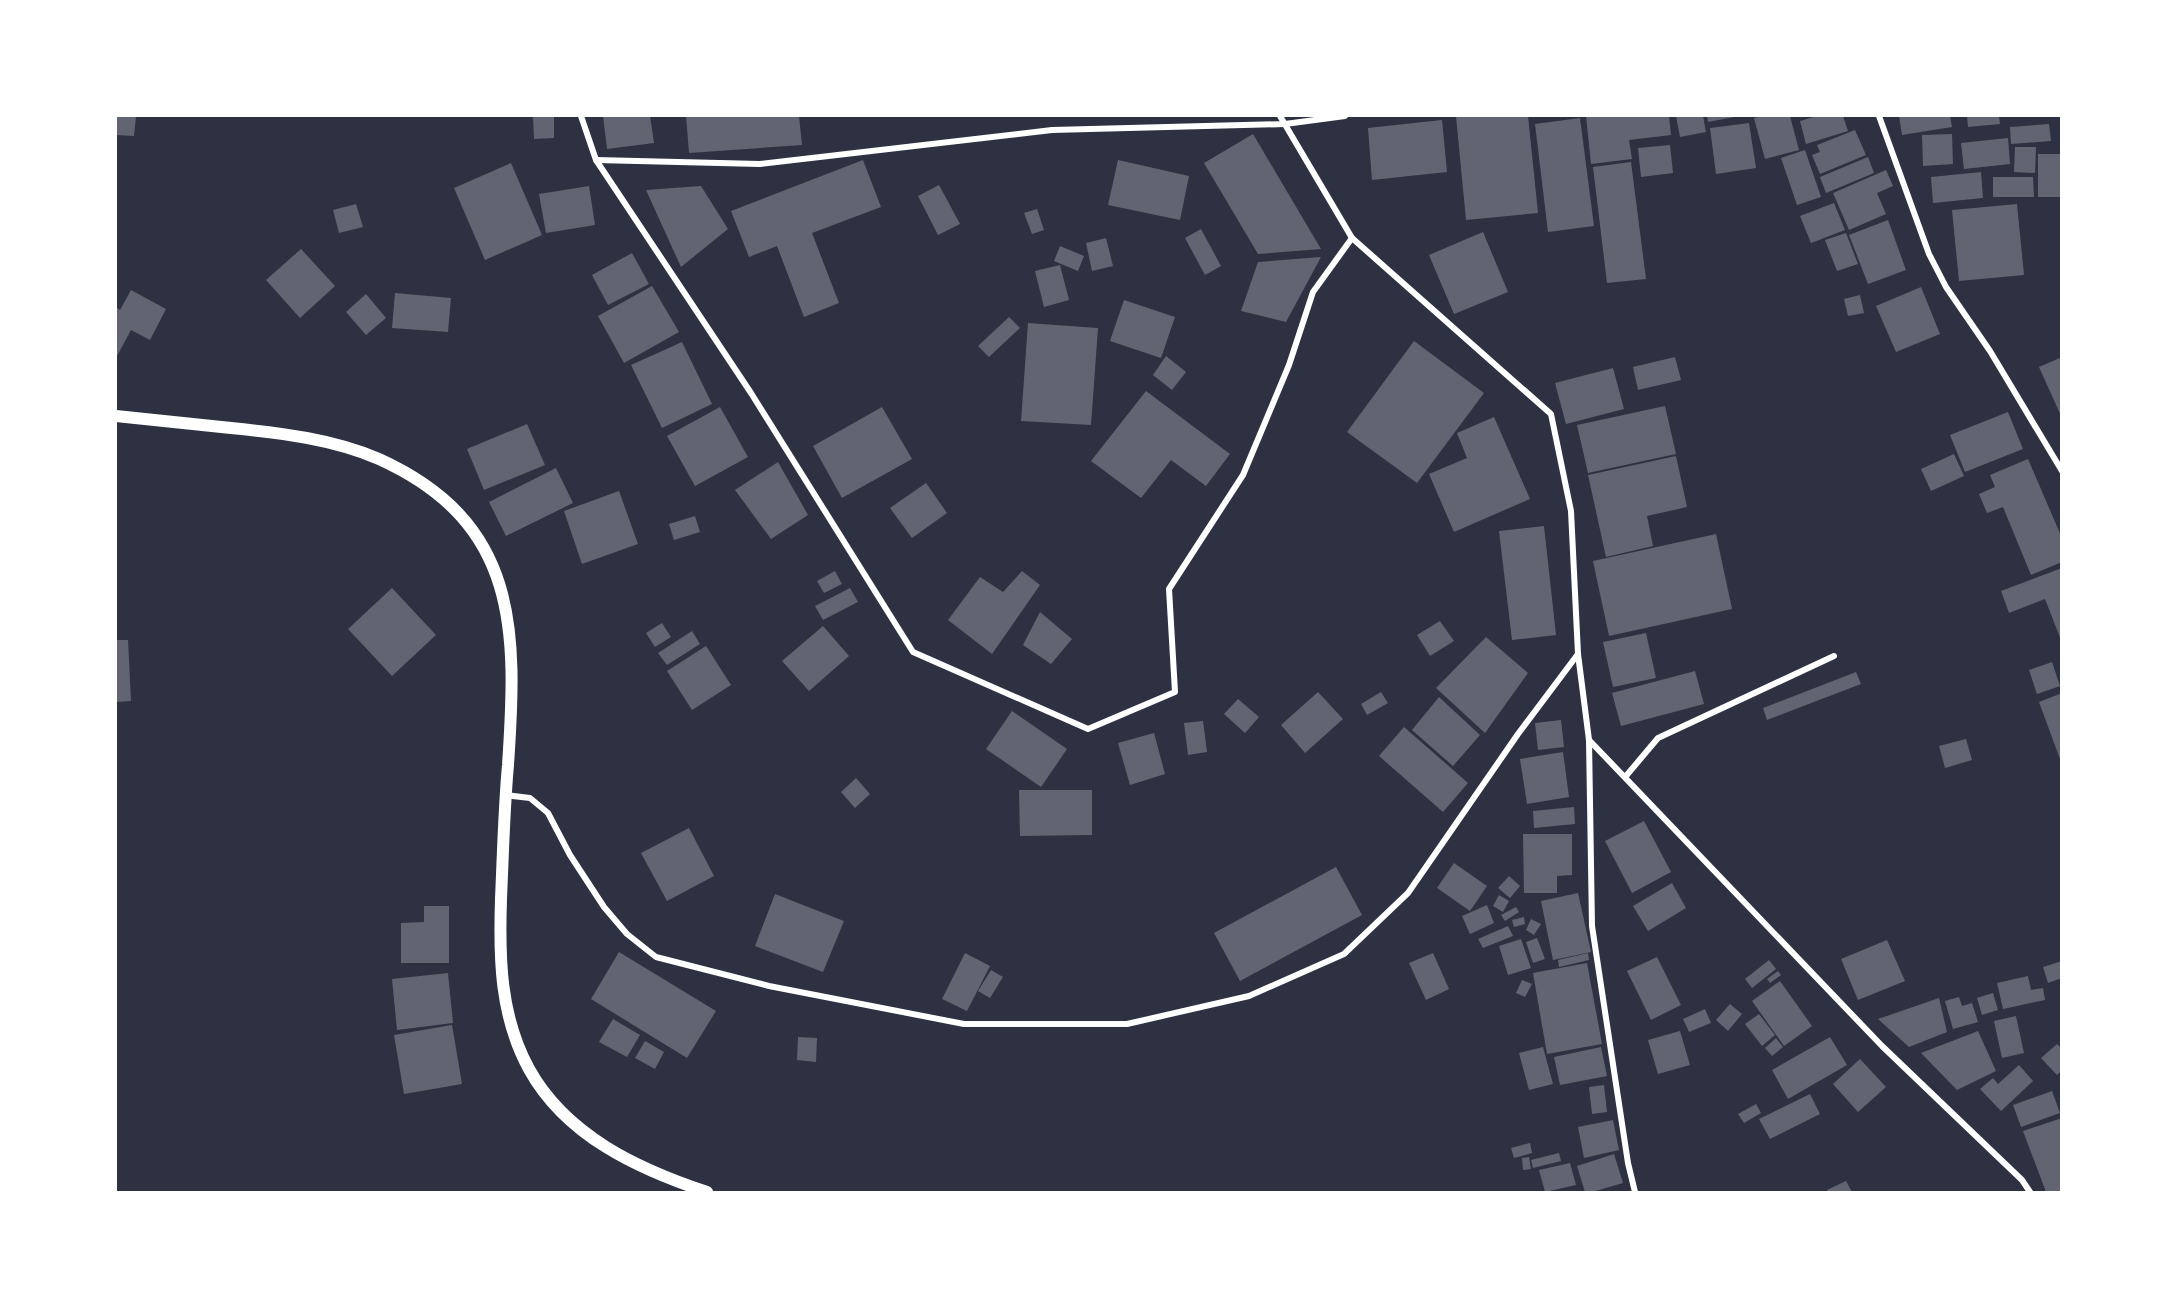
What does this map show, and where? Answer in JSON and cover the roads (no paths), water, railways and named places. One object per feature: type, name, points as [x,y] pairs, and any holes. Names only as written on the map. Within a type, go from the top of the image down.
[{"type":"main road","points":[[116,416],[290,435],[344,447],[407,473],[458,513],[478,538],[495,569],[507,607],[512,651],[512,703],[500,922],[501,973],[506,1007],[514,1037],[530,1070],[547,1095],[569,1119],[599,1143],[629,1162],[706,1192]]},
{"type":"street","points":[[581,116],[597,160],[751,393],[913,652],[1088,729],[1175,692],[1169,589],[1243,475],[1289,365],[1313,292],[1352,238]]},
{"type":"street","points":[[1280,116],[1352,238],[1551,414],[1571,511],[1578,654],[1589,740],[1592,926],[1628,1162],[1635,1192]]},
{"type":"street","points":[[597,160],[760,164],[1052,130],[1285,124],[1345,116]]},
{"type":"street","points":[[1879,116],[1929,254],[1946,287],[1990,351],[2061,471]]},
{"type":"street","points":[[506,795],[530,798],[548,813],[570,855],[604,907],[627,934],[656,957],[769,986],[964,1024],[1127,1024],[1249,996],[1344,954],[1408,893],[1518,734],[1578,654]]},
{"type":"street","points":[[1626,776],[1658,738],[1834,656]]},
{"type":"street","points":[[1589,740],[1626,776],[1882,1046],[2022,1180],[2030,1192]]}]
